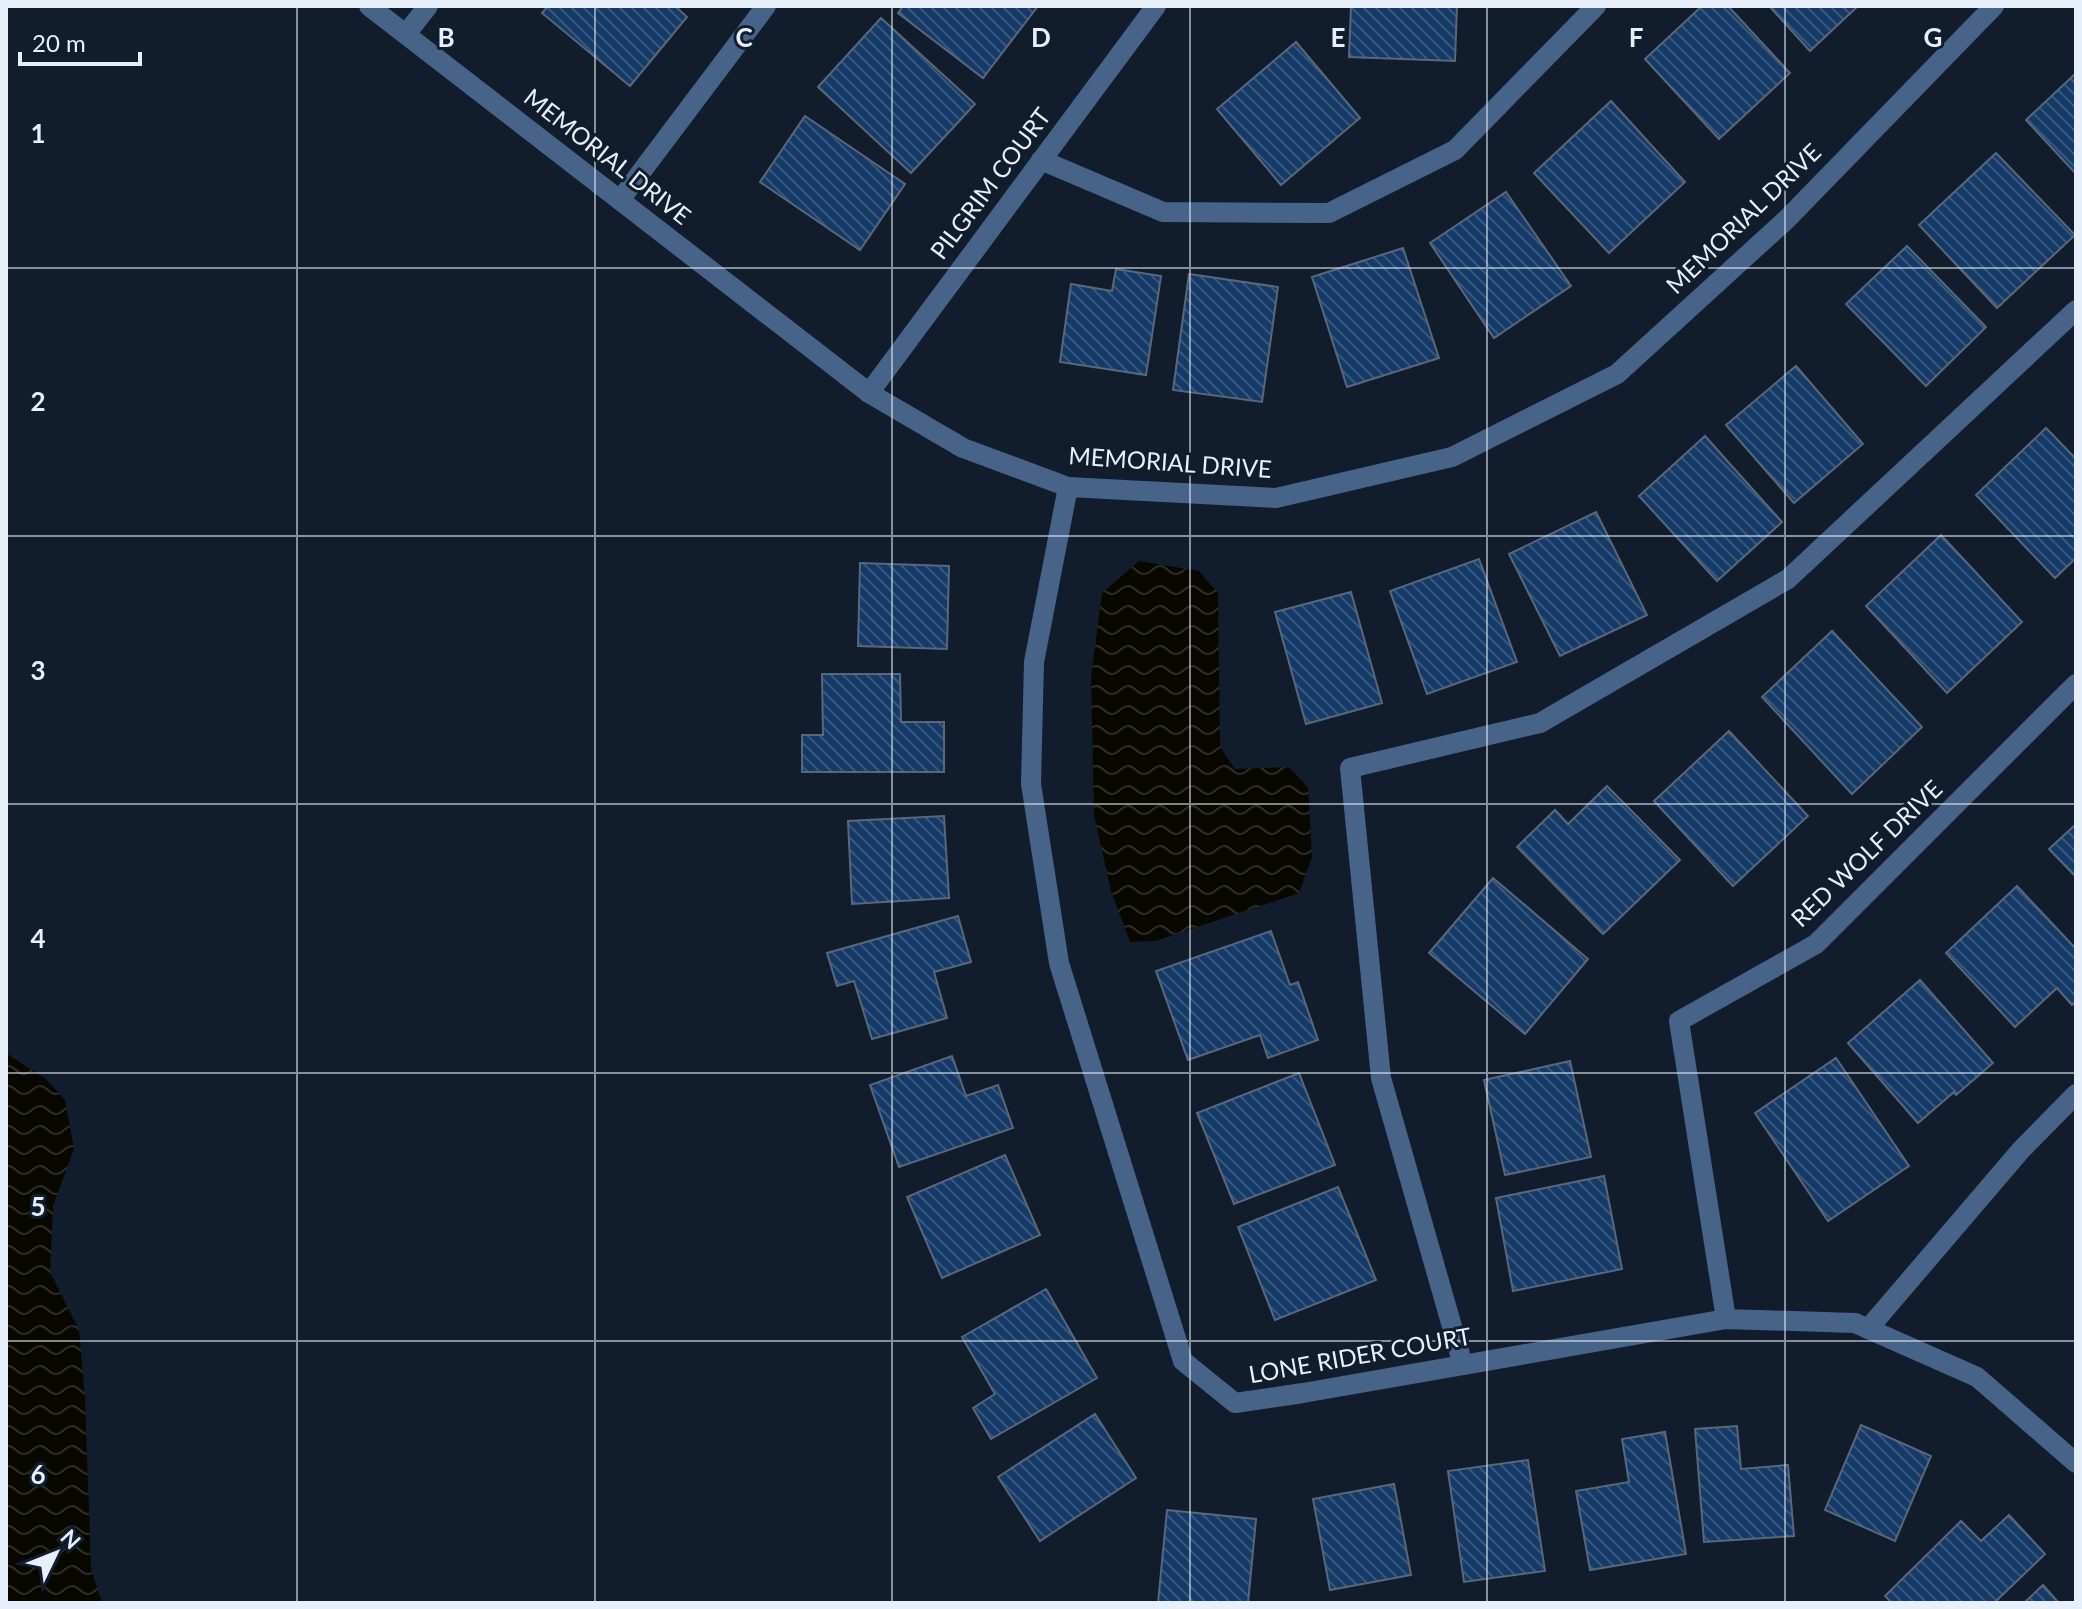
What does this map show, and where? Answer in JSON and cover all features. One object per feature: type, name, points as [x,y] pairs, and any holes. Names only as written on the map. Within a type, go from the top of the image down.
[{"type":"street","name":"MEMORIAL DRIVE","points":[[369,6],[869,393],[963,448],[1068,487],[1276,498],[1452,457],[1617,374],[1787,219],[1994,6]]},
{"type":"street","points":[[406,34],[428,6]]},
{"type":"street","points":[[620,200],[766,6]]},
{"type":"street","name":"PILGRIM COURT","points":[[869,393],[1156,6]]},
{"type":"street","points":[[1041,160],[1163,212],[1329,213],[1455,150],[1596,6]]},
{"type":"street","points":[[1463,1365],[1381,1078],[1350,768],[1540,723],[1788,579],[2076,310]]},
{"type":"street","name":"LONE RIDER COURT","points":[[1068,487],[1034,662],[1031,784],[1059,963],[1183,1361],[1235,1403],[1726,1319],[1855,1323],[1977,1377],[2076,1463]]},
{"type":"street","name":"RED WOLF DRIVE","points":[[1726,1319],[1679,1021],[1816,944],[2076,684]]},
{"type":"street","points":[[1868,1329],[2021,1150],[2076,1094]]},
{"type":"water","points":[[1139,561],[1199,571],[1218,593],[1220,747],[1235,769],[1289,767],[1308,788],[1312,857],[1299,893],[1155,941],[1130,942],[1111,891],[1094,815],[1091,678],[1102,593]]},
{"type":"water","points":[[6,1052],[46,1079],[65,1100],[74,1149],[53,1206],[50,1272],[79,1330],[85,1398],[91,1569],[102,1603],[6,1603]]},
{"type":"building","points":[[548,6],[675,6],[687,17],[630,86],[542,13]]},
{"type":"building","points":[[903,6],[1038,6],[983,78],[898,13]]},
{"type":"building","points":[[1351,6],[1457,6],[1455,61],[1349,57]]},
{"type":"building","points":[[1702,6],[1728,6],[1790,73],[1719,139],[1645,59]]},
{"type":"building","points":[[1769,6],[1858,6],[1810,51]]},
{"type":"building","points":[[881,18],[975,104],[911,173],[818,87]]},
{"type":"building","points":[[1296,42],[1360,118],[1281,185],[1217,109]]},
{"type":"building","points":[[2076,73],[2076,174],[2026,120]]},
{"type":"building","points":[[1611,101],[1685,182],[1609,253],[1534,173]]},
{"type":"building","points":[[805,116],[905,184],[860,250],[760,182]]},
{"type":"building","points":[[1996,153],[2075,235],[1997,308],[1919,225]]},
{"type":"building","points":[[1506,192],[1571,286],[1494,338],[1430,243]]},
{"type":"building","points":[[1907,246],[1986,327],[1926,386],[1846,304]]},
{"type":"building","points":[[1403,248],[1439,358],[1347,387],[1312,277]]},
{"type":"building","points":[[1116,269],[1161,276],[1146,375],[1060,362],[1071,284],[1112,291]]},
{"type":"building","points":[[1189,274],[1278,287],[1262,402],[1173,390]]},
{"type":"building","points":[[1796,366],[1863,444],[1794,503],[1726,425]]},
{"type":"building","points":[[2046,428],[2076,459],[2076,558],[2055,578],[1976,495]]},
{"type":"building","points":[[1705,436],[1782,522],[1717,581],[1639,496]]},
{"type":"building","points":[[1596,512],[1647,615],[1560,656],[1509,554]]},
{"type":"building","points":[[1941,535],[2022,622],[1947,693],[1866,606]]},
{"type":"building","points":[[1479,559],[1517,662],[1427,694],[1390,591]]},
{"type":"building","points":[[860,563],[949,566],[947,649],[858,646]]},
{"type":"building","points":[[1351,592],[1382,703],[1306,724],[1275,612]]},
{"type":"building","points":[[1832,631],[1922,727],[1852,794],[1762,697]]},
{"type":"building","points":[[822,674],[900,674],[901,722],[944,722],[944,772],[802,772],[802,735],[823,735]]},
{"type":"building","points":[[1729,731],[1808,816],[1733,886],[1654,801]]},
{"type":"building","points":[[1607,786],[1680,860],[1603,934],[1517,847],[1555,810],[1568,824]]},
{"type":"building","points":[[944,816],[949,898],[852,904],[848,821]]},
{"type":"building","points":[[2076,824],[2076,877],[2049,849]]},
{"type":"building","points":[[1493,878],[1588,959],[1525,1034],[1429,953]]},
{"type":"building","points":[[2017,886],[2076,949],[2076,1001],[2072,1005],[2057,988],[2015,1027],[1946,953]]},
{"type":"building","points":[[958,916],[971,962],[934,972],[947,1018],[872,1039],[854,981],[837,986],[827,953]]},
{"type":"building","points":[[1271,931],[1290,985],[1298,982],[1318,1040],[1268,1058],[1260,1035],[1188,1060],[1156,971]]},
{"type":"building","points":[[1920,980],[1993,1063],[1918,1123],[1848,1043]]},
{"type":"building","points":[[952,1056],[966,1096],[998,1085],[1013,1128],[899,1167],[870,1085]]},
{"type":"building","points":[[1836,1058],[1909,1166],[1828,1221],[1755,1113]]},
{"type":"building","points":[[1570,1061],[1591,1157],[1505,1175],[1484,1080]]},
{"type":"building","points":[[1299,1073],[1335,1165],[1234,1204],[1197,1113]]},
{"type":"building","points":[[1005,1155],[1040,1235],[942,1278],[907,1197]]},
{"type":"building","points":[[1604,1176],[1622,1269],[1513,1291],[1496,1198]]},
{"type":"building","points":[[1338,1187],[1376,1280],[1275,1320],[1238,1227]]},
{"type":"building","points":[[1046,1289],[1097,1378],[991,1439],[973,1408],[995,1394],[962,1337]]},
{"type":"building","points":[[1095,1414],[1136,1478],[1040,1541],[998,1477]]},
{"type":"building","points":[[1861,1425],[1931,1456],[1895,1541],[1825,1510]]},
{"type":"building","points":[[1737,1426],[1741,1469],[1788,1465],[1794,1536],[1704,1542],[1695,1429]]},
{"type":"building","points":[[1665,1432],[1686,1554],[1590,1570],[1576,1491],[1629,1482],[1622,1439]]},
{"type":"building","points":[[1528,1460],[1545,1571],[1464,1582],[1448,1471]]},
{"type":"building","points":[[1394,1484],[1411,1575],[1330,1590],[1313,1499]]},
{"type":"building","points":[[1167,1510],[1256,1519],[1248,1603],[1158,1603]]},
{"type":"building","points":[[2009,1515],[2045,1554],[1994,1603],[1892,1603],[1885,1596],[1961,1521],[1981,1541]]},
{"type":"building","points":[[2043,1585],[2059,1603],[2024,1603]]}]
